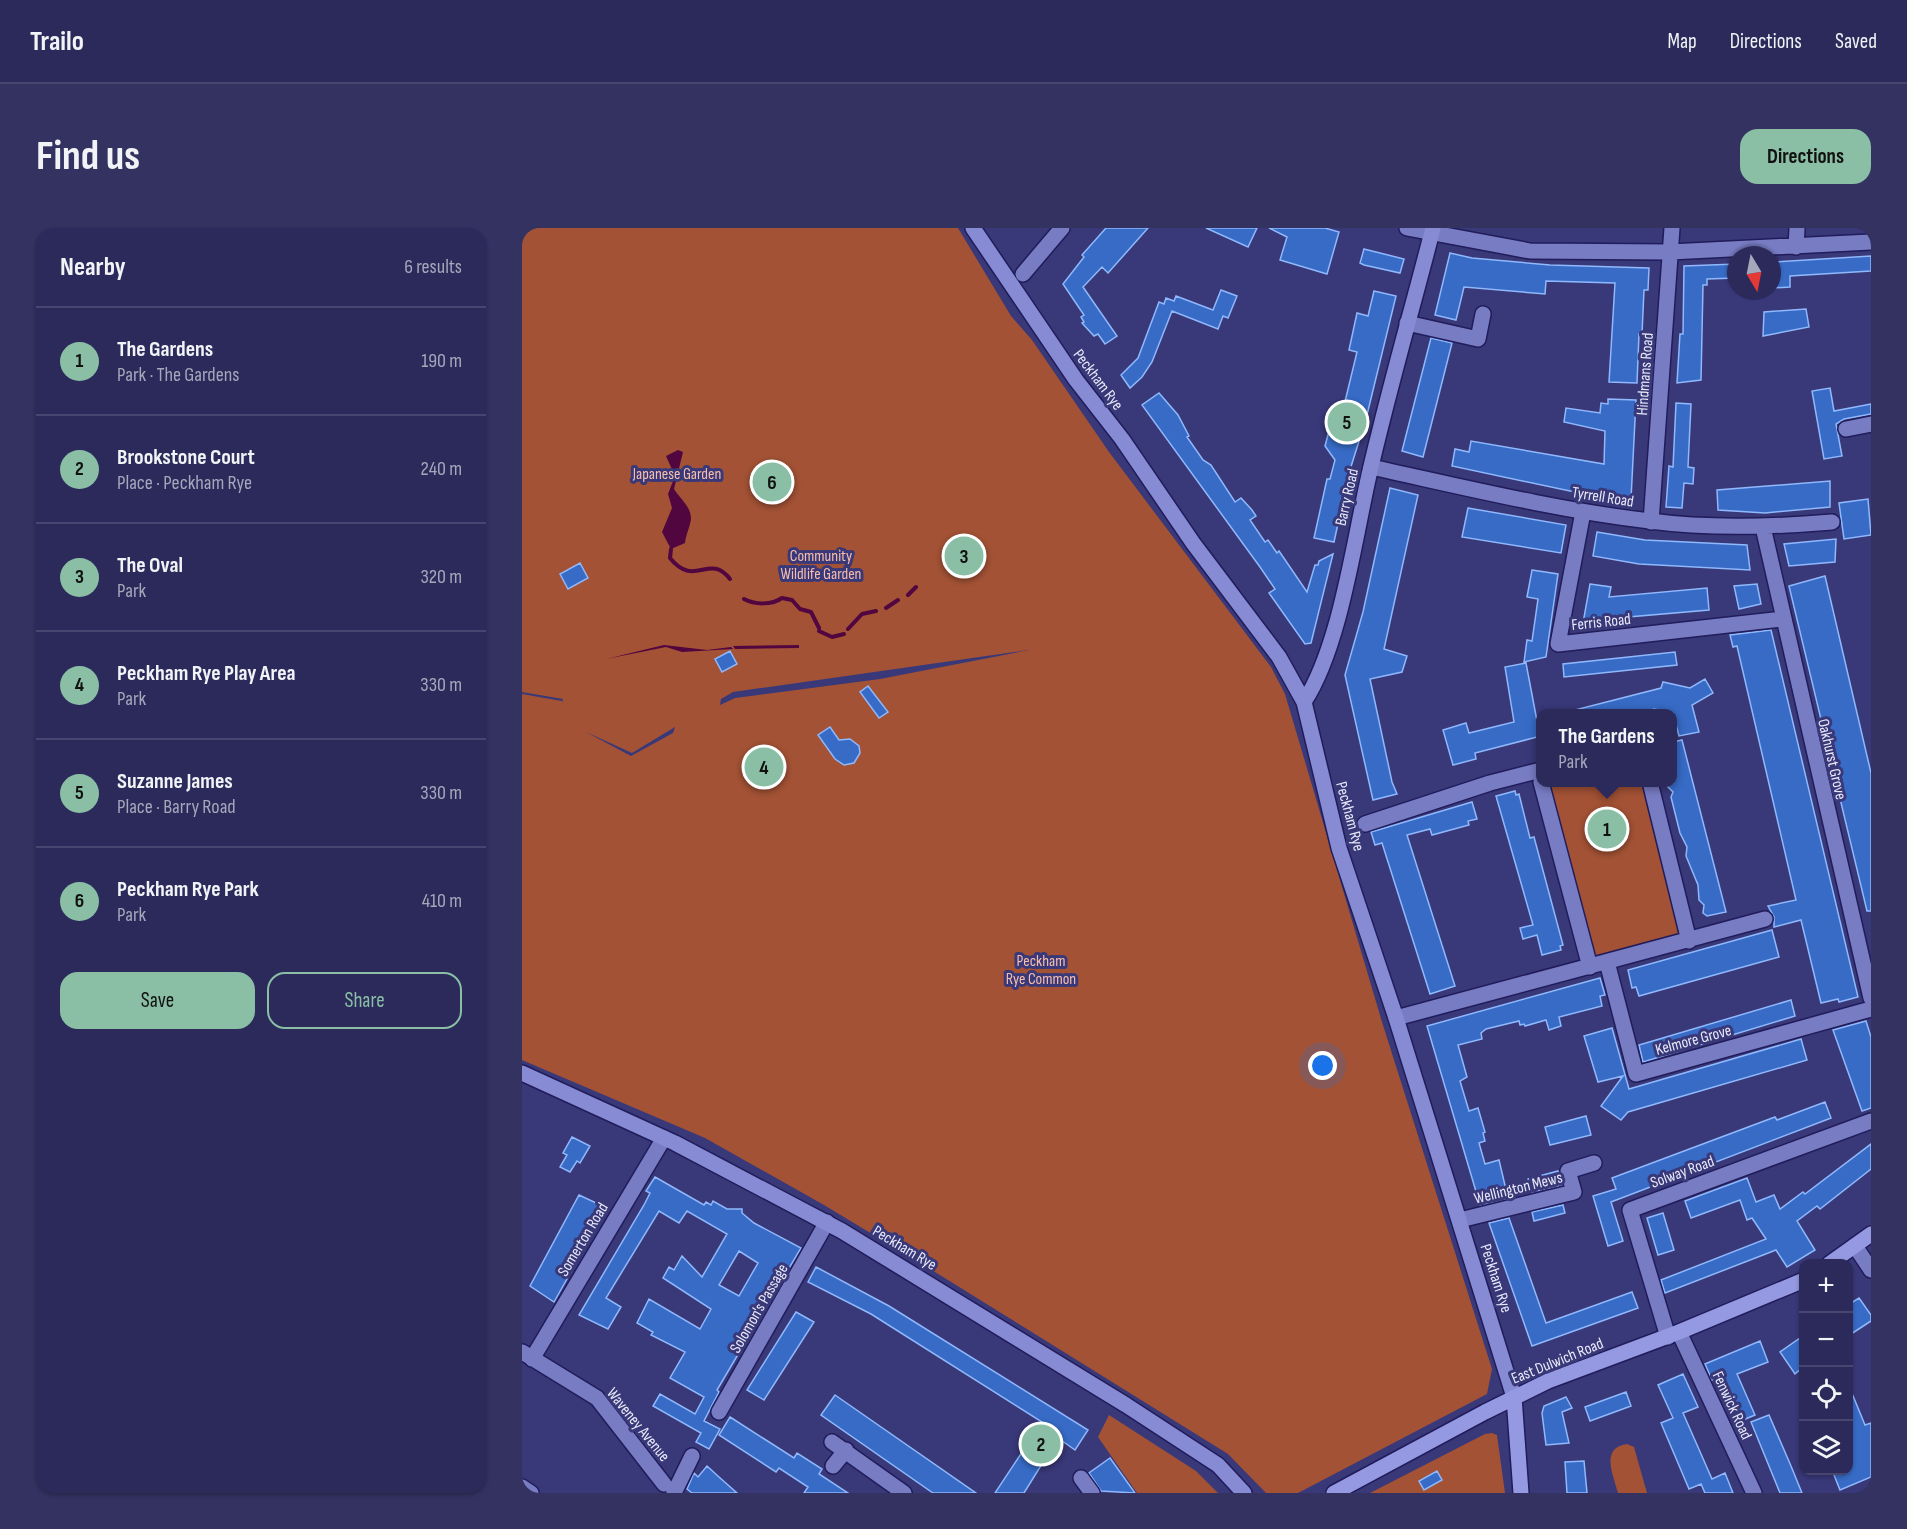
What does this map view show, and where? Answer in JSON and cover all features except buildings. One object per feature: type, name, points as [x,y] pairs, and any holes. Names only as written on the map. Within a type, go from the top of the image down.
[{"type":"main road","name":"Peckham Rye","points":[[973,228],[1076,380],[1122,439],[1193,543],[1279,657],[1304,702],[1339,848],[1396,1018],[1514,1397],[1521,1493]]},
{"type":"main road","name":"Barry Road","points":[[1304,702],[1322,666],[1334,630],[1371,467],[1432,231]]},
{"type":"main road","name":"Peckham Rye","points":[[522,1073],[664,1138],[827,1222],[907,1269],[1222,1468],[1244,1493]]},
{"type":"main road","points":[[1835,1259],[1871,1234]]},
{"type":"main road","name":"East Dulwich Road","points":[[1334,1493],[1514,1397],[1572,1371],[1673,1334],[1799,1282]]},
{"type":"street","points":[[1023,274],[1062,228]]},
{"type":"street","points":[[1407,228],[1530,251],[1670,252],[1871,242]]},
{"type":"street","name":"Hindmans Road","points":[[1652,522],[1672,228]]},
{"type":"street","points":[[1796,247],[1797,228]]},
{"type":"street","points":[[1407,322],[1478,339],[1483,314]]},
{"type":"street","points":[[1846,429],[1871,424]]},
{"type":"street","name":"Tyrrell Road","points":[[1371,467],[1584,512],[1652,522],[1763,527],[1832,522]]},
{"type":"street","name":"Ferris Road","points":[[1584,512],[1558,644],[1782,619]]},
{"type":"street","name":"Oakhurst Grove","points":[[1763,527],[1782,619],[1871,998]]},
{"type":"street","points":[[1365,824],[1490,783],[1536,777]]},
{"type":"street","points":[[1543,787],[1590,967]]},
{"type":"street","points":[[1651,787],[1689,941]]},
{"type":"street","points":[[1396,1018],[1765,920]]},
{"type":"street","name":"Kelmore Grove","points":[[1607,962],[1635,1074],[1871,1009]]},
{"type":"street","name":"Solway Road","points":[[1673,1334],[1630,1210],[1871,1121]]},
{"type":"street","name":"Somerton Road","points":[[527,1355],[664,1138]]},
{"type":"street","name":"Wellington Mews","points":[[1460,1221],[1574,1192],[1568,1171],[1594,1163]]},
{"type":"street","name":"Solomon's Passage","points":[[719,1412],[827,1222]]},
{"type":"street","points":[[1855,1246],[1871,1270]]},
{"type":"street","name":"Fenwick Road","points":[[1673,1334],[1754,1493]]},
{"type":"street","name":"Waveney Avenue","points":[[527,1355],[597,1398],[669,1488]]},
{"type":"street","points":[[832,1442],[904,1493]]},
{"type":"street","points":[[833,1466],[846,1450]]},
{"type":"street","points":[[669,1488],[692,1456]]},
{"type":"street","points":[[1081,1478],[1092,1493]]},
{"type":"street","points":[[522,1487],[531,1493]]},
{"type":"green space","name":"Peckham Rye Common","points":[[522,228],[958,228],[1011,316],[1032,340],[1109,452],[1271,667],[1285,694],[1382,1022],[1492,1369],[1487,1394],[1298,1493],[1266,1493],[1228,1454],[824,1205],[705,1138],[522,1060],[522,694],[562,701],[562,703],[563,699],[522,692]],"holes":[[[1029,650],[880,679],[735,698],[720,705],[721,699],[733,692]],[[675,727],[673,733],[631,756],[586,732],[632,753]]]},
{"type":"green space","points":[[1546,787],[1646,787],[1685,938],[1592,962]]},
{"type":"green space","points":[[1109,1415],[1196,1471],[1218,1493],[1137,1493],[1098,1437]]},
{"type":"green space","points":[[1485,1434],[1497,1435],[1505,1493],[1370,1493]]},
{"type":"green space","points":[[1627,1444],[1634,1447],[1647,1493],[1618,1493],[1610,1463],[1611,1456],[1619,1446]]},
{"type":"shaded area","points":[[678,450],[683,452],[674,489],[687,506],[691,519],[685,543],[671,549],[662,532],[672,508],[668,494],[675,476],[666,456]]},
{"type":"shaded area","points":[[664,645],[707,650],[731,647],[733,649],[682,652],[666,647],[606,659]]},
{"type":"shaded area","points":[[799,645],[799,648],[735,649],[733,646]]},
{"type":"waterway","points":[[671,549],[670,558],[679,567],[687,571],[715,569],[730,579]]},
{"type":"waterway","points":[[908,595],[916,587]]},
{"type":"waterway","points":[[744,599],[763,603],[782,598],[792,600],[800,609],[811,612],[819,628]]},
{"type":"waterway","points":[[886,608],[898,600]]},
{"type":"waterway","points":[[848,629],[862,614],[876,611]]},
{"type":"waterway","points":[[819,631],[832,637],[844,634]]},
{"type":"place","name":"Suzanne James","points":[[1347,422]]},
{"type":"place","name":"Peckham Rye Park","points":[[772,482]]},
{"type":"place","name":"The Oval","points":[[964,556]]},
{"type":"place","name":"Peckham Rye Play Area","points":[[764,767]]},
{"type":"place","name":"The Gardens","points":[[1607,829]]},
{"type":"place","name":"Brookstone Court","points":[[1041,1444]]},
{"type":"park label","name":"Japanese Garden","points":[[677,473]]},
{"type":"park label","name":"Community Wildlife Garden","points":[[821,564]]}]
